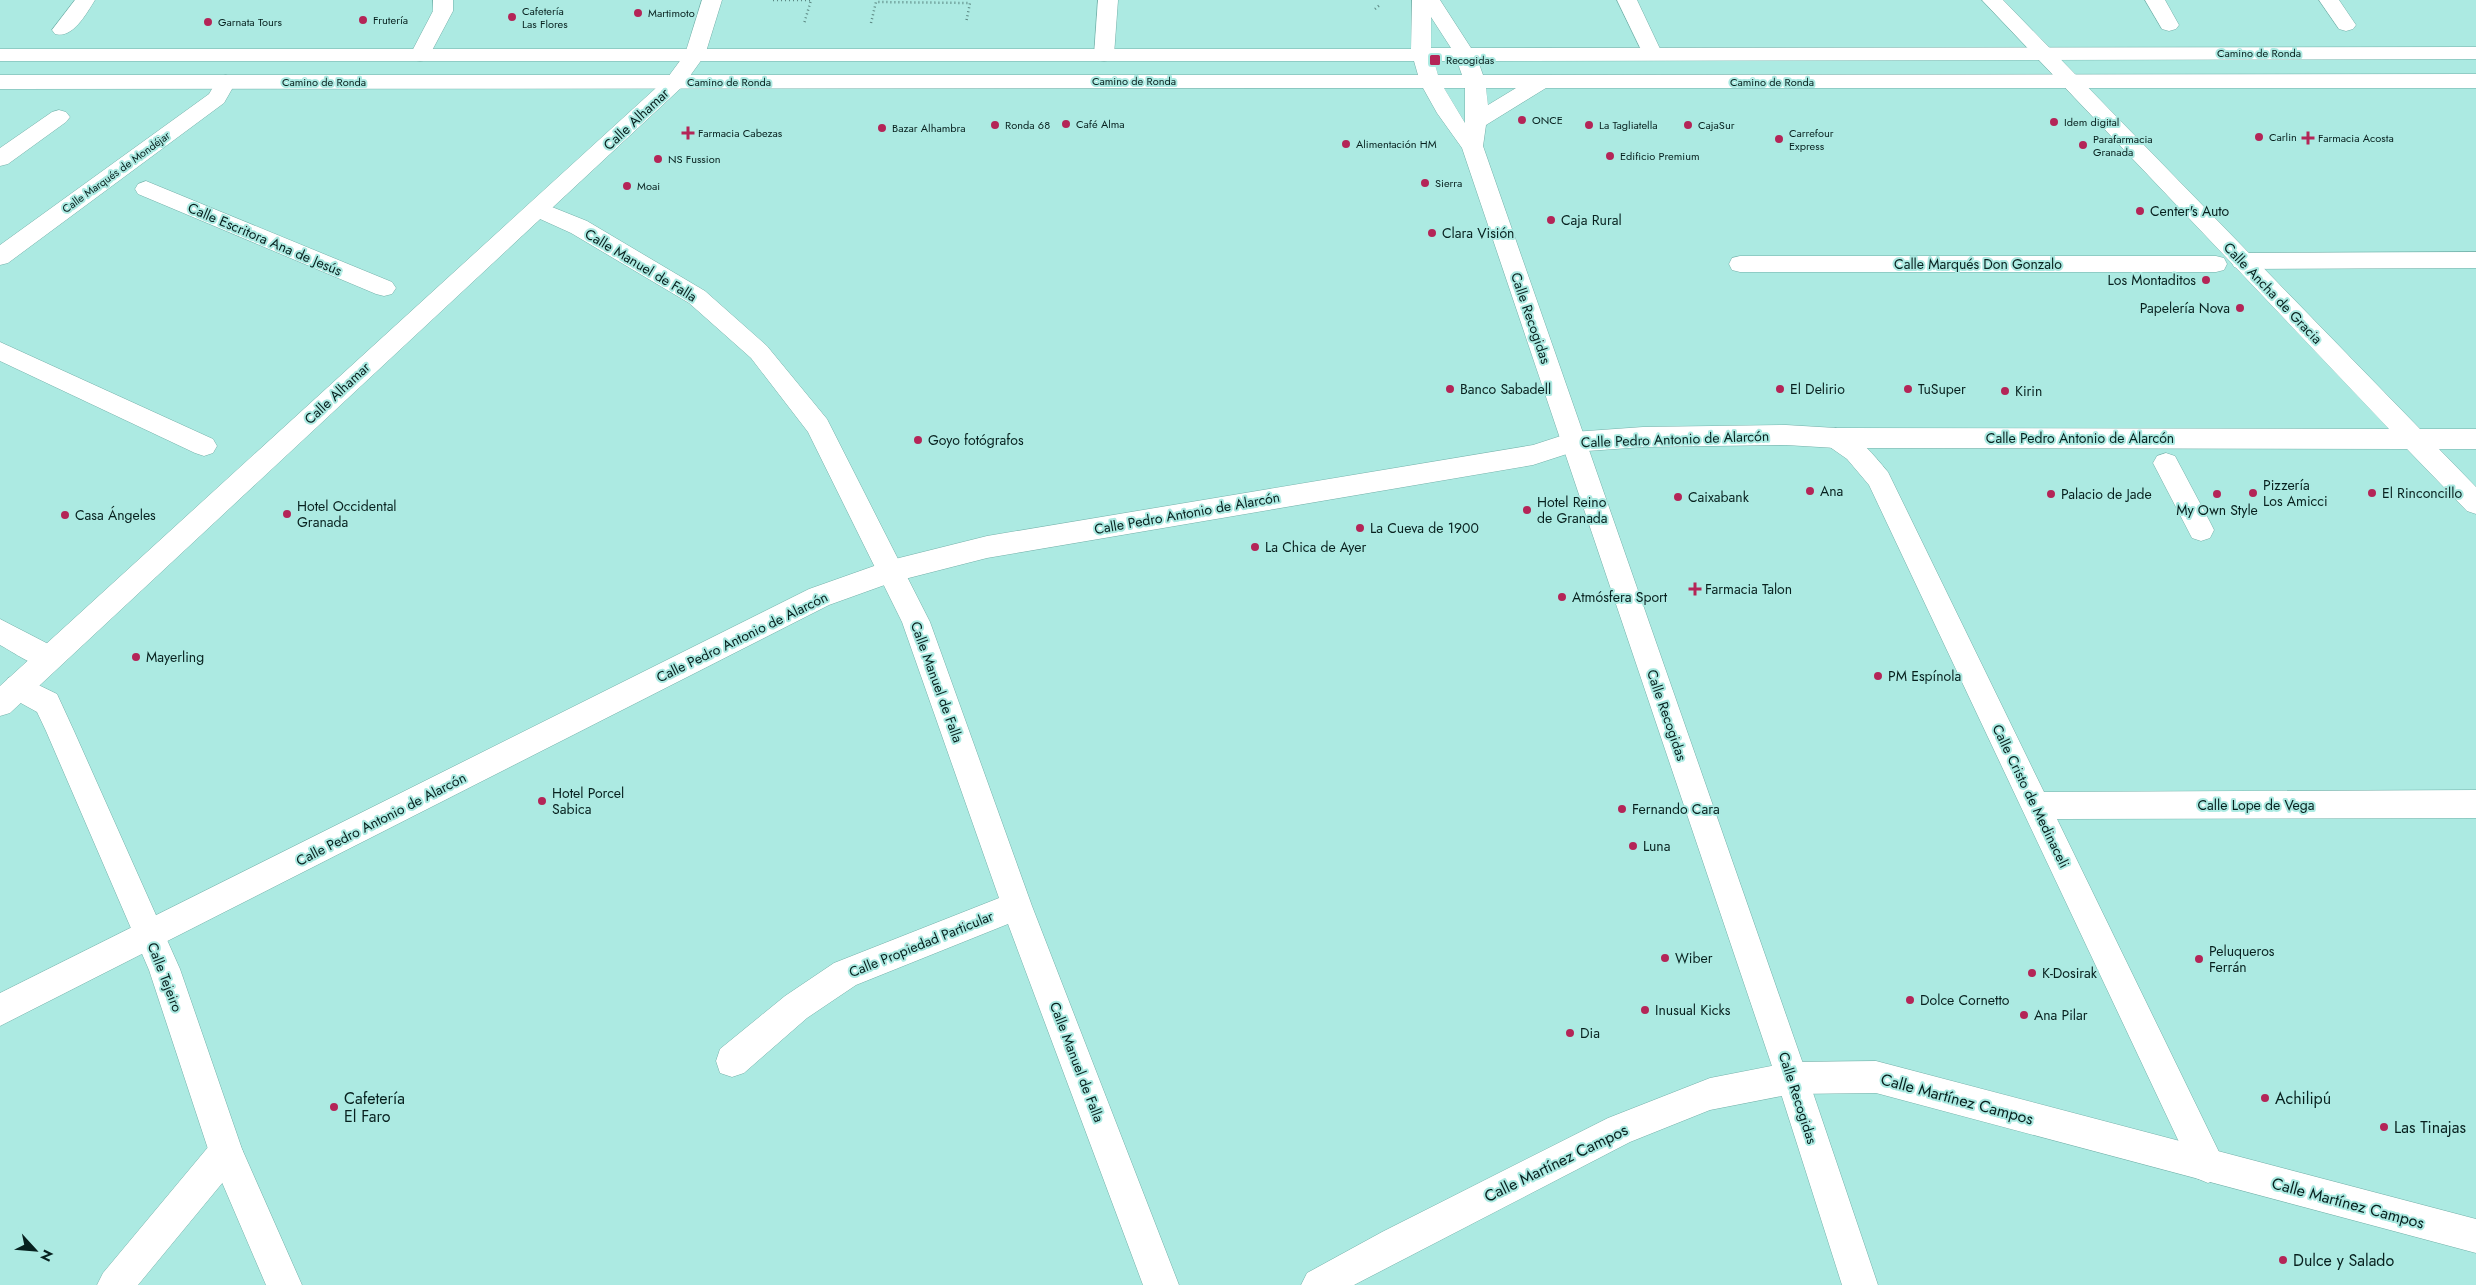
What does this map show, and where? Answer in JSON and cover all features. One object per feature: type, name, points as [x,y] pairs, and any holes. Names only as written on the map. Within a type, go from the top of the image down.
[{"type":"main road","points":[[62,30],[85,0]]},
{"type":"main road","points":[[420,54],[442,11],[444,0]]},
{"type":"main road","name":"Calle Alhamar","points":[[9,696],[675,82],[695,55],[712,0]]},
{"type":"main road","points":[[1104,55],[1108,0]]},
{"type":"main road","points":[[1422,0],[1420,35],[1422,56],[1429,82]]},
{"type":"main road","points":[[1430,0],[1465,54],[1474,83]]},
{"type":"main road","points":[[1628,0],[1652,53]]},
{"type":"main road","points":[[1992,0],[2069,82]]},
{"type":"main road","points":[[2155,0],[2169,25]]},
{"type":"main road","points":[[2329,0],[2346,25]]},
{"type":"main road","name":"Camino de Ronda","points":[[0,55],[1422,56],[1652,53],[2476,53]]},
{"type":"main road","name":"Calle Marqués de Mondéjar","points":[[0,257],[217,98],[242,54]]},
{"type":"main road","name":"Camino de Ronda","points":[[0,82],[1474,83],[2476,81]]},
{"type":"main road","name":"Calle Recogidas","points":[[1429,82],[1472,146],[1792,1078],[1860,1285]]},
{"type":"main road","points":[[1475,122],[1540,82]]},
{"type":"main road","name":"Calle Ancha de Gracia","points":[[2069,82],[2476,504]]},
{"type":"main road","name":"Calle Recogidas","points":[[1472,146],[1477,99],[1474,83]]},
{"type":"main road","points":[[0,159],[59,117]]},
{"type":"main road","name":"Calle Escritora Ana de Jesús","points":[[146,189],[384,288]]},
{"type":"main road","name":"Calle Manuel de Falla","points":[[537,209],[579,227],[697,298],[759,352],[818,426],[916,622],[1017,906],[1161,1285]]},
{"type":"main road","points":[[2242,261],[2476,260]]},
{"type":"main road","name":"Calle Marqués Don Gonzalo","points":[[1740,264],[2216,264]]},
{"type":"main road","points":[[0,351],[204,446]]},
{"type":"main road","name":"Calle Pedro Antonio de Alarcón","points":[[0,1010],[819,597],[891,571],[986,547],[1533,455],[1573,442],[1643,437],[1786,435],[1836,438],[2476,439]]},
{"type":"main road","name":"Calle Cristo de Medinaceli","points":[[1836,438],[1856,452],[1879,478],[2208,1166]]},
{"type":"main road","name":"Calle Pedro Antonio de Alarcón","points":[[2166,463],[2201,530]]},
{"type":"main road","points":[[0,631],[50,658]]},
{"type":"main road","name":"Calle Tejeiro","points":[[9,696],[47,703],[150,936],[167,978],[226,1152],[284,1285]]},
{"type":"main road","name":"Calle Lope de Vega","points":[[2036,806],[2476,804]]},
{"type":"main road","name":"Calle Propiedad Particular","points":[[732,1061],[796,1007],[845,974],[1017,906]]},
{"type":"main road","name":"Calle Martínez Campos","points":[[1319,1285],[1403,1240],[1620,1130],[1710,1094],[1792,1078],[1876,1077],[2476,1236]]},
{"type":"main road","points":[[115,1285],[226,1152]]},
{"type":"path","points":[[773,0],[810,0],[802,31]]},
{"type":"path","points":[[869,31],[876,2],[970,3],[965,31]]},
{"type":"path","points":[[1375,9],[1381,4]]},
{"type":"place","name":"Martimoto","points":[[638,13]]},
{"type":"place","name":"Cafetería Las Flores","points":[[512,17]]},
{"type":"place","name":"Frutería","points":[[363,20]]},
{"type":"place","name":"Garnata Tours","points":[[208,22]]},
{"type":"place","name":"Recogidas","points":[[1435,60]]},
{"type":"place","name":"ONCE","points":[[1522,120]]},
{"type":"place","name":"Idem digital","points":[[2054,122]]},
{"type":"place","name":"Café Alma","points":[[1066,124]]},
{"type":"place","name":"Ronda 68","points":[[995,125]]},
{"type":"place","name":"La Tagliatella","points":[[1589,125]]},
{"type":"place","name":"CajaSur","points":[[1688,125]]},
{"type":"place","name":"Bazar Alhambra","points":[[882,128]]},
{"type":"place","name":"Farmacia Cabezas","points":[[688,133]]},
{"type":"place","name":"Carlin","points":[[2259,137]]},
{"type":"place","name":"Farmacia Acosta","points":[[2308,138]]},
{"type":"place","name":"Carrefour Express","points":[[1779,139]]},
{"type":"place","name":"Alimentación HM","points":[[1346,144]]},
{"type":"place","name":"Parafarmacia Granada","points":[[2083,145]]},
{"type":"place","name":"Edificio Premium","points":[[1610,156]]},
{"type":"place","name":"NS Fussion","points":[[658,159]]},
{"type":"place","name":"Sierra","points":[[1425,183]]},
{"type":"place","name":"Moai","points":[[627,186]]},
{"type":"place","name":"Center's Auto","points":[[2140,211]]},
{"type":"place","name":"Caja Rural","points":[[1551,220]]},
{"type":"place","name":"Clara Visión","points":[[1432,233]]},
{"type":"place","name":"Los Montaditos","points":[[2206,280]]},
{"type":"place","name":"Papelería Nova","points":[[2240,308]]},
{"type":"place","name":"Banco Sabadell","points":[[1450,389]]},
{"type":"place","name":"El Delirio","points":[[1780,389]]},
{"type":"place","name":"TuSuper","points":[[1908,389]]},
{"type":"place","name":"Kirin","points":[[2005,391]]},
{"type":"place","name":"Goyo fotógrafos","points":[[918,440]]},
{"type":"place","name":"Ana","points":[[1810,491]]},
{"type":"place","name":"Pizzería Los Amicci","points":[[2253,493]]},
{"type":"place","name":"El Rinconcillo","points":[[2372,493]]},
{"type":"place","name":"Palacio de Jade","points":[[2051,494]]},
{"type":"place","name":"My Own Style","points":[[2217,494]]},
{"type":"place","name":"Caixabank","points":[[1678,497]]},
{"type":"place","name":"Hotel Reino de Granada","points":[[1527,510]]},
{"type":"place","name":"Hotel Occidental Granada","points":[[287,514]]},
{"type":"place","name":"Casa Ángeles","points":[[65,515]]},
{"type":"place","name":"La Cueva de 1900","points":[[1360,528]]},
{"type":"place","name":"La Chica de Ayer","points":[[1255,547]]},
{"type":"place","name":"Farmacia Talon","points":[[1695,589]]},
{"type":"place","name":"Atmósfera Sport","points":[[1562,597]]},
{"type":"place","name":"Mayerling","points":[[136,657]]},
{"type":"place","name":"PM Espínola","points":[[1878,676]]},
{"type":"place","name":"Hotel Porcel Sabica","points":[[542,801]]},
{"type":"place","name":"Fernando Cara","points":[[1622,809]]},
{"type":"place","name":"Luna","points":[[1633,846]]},
{"type":"place","name":"Wiber","points":[[1665,958]]},
{"type":"place","name":"Peluqueros Ferrán","points":[[2199,959]]},
{"type":"place","name":"K-Dosirak","points":[[2032,973]]},
{"type":"place","name":"Dolce Cornetto","points":[[1910,1000]]},
{"type":"place","name":"Inusual Kicks","points":[[1645,1010]]},
{"type":"place","name":"Ana Pilar","points":[[2024,1015]]},
{"type":"place","name":"Dia","points":[[1570,1033]]},
{"type":"place","name":"Achilipú","points":[[2265,1098]]},
{"type":"place","name":"Cafetería El Faro","points":[[334,1107]]},
{"type":"place","name":"Las Tinajas","points":[[2384,1127]]},
{"type":"place","name":"Dulce y Salado","points":[[2283,1260]]}]
